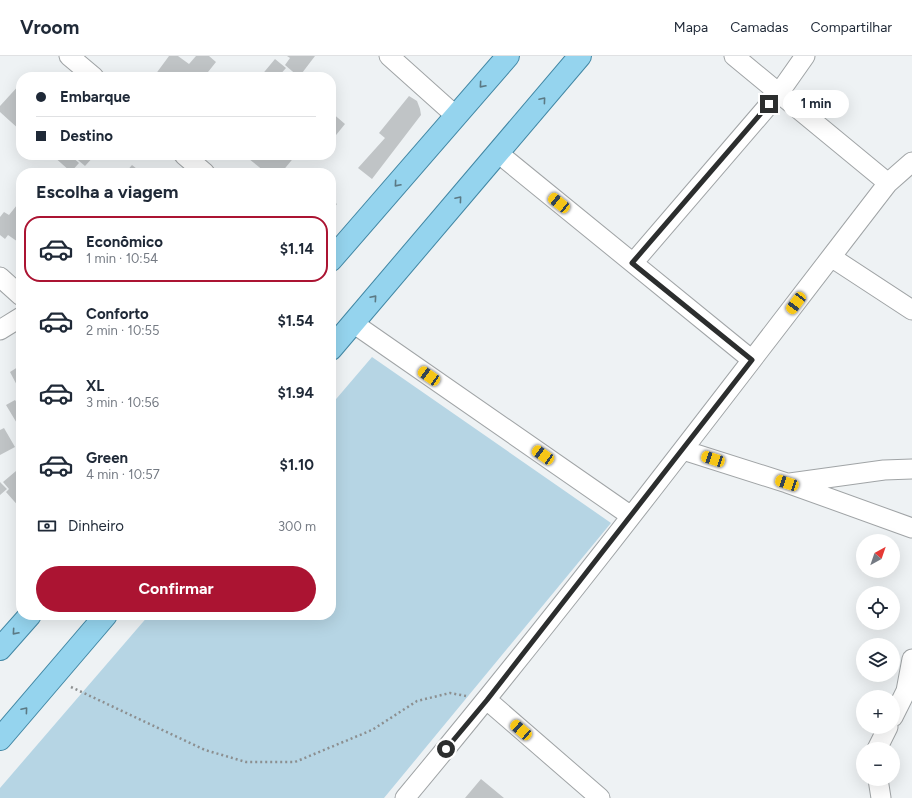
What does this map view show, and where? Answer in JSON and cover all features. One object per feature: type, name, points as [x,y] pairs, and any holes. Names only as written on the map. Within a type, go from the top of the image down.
[{"type":"main road","points":[[336,254],[508,56]]},
{"type":"main road","points":[[336,343],[580,56]]},
{"type":"main road","points":[[0,649],[26,620]]},
{"type":"main road","points":[[0,739],[102,620]]},
{"type":"street","points":[[69,56],[88,72]]},
{"type":"street","points":[[389,56],[456,116]]},
{"type":"street","points":[[734,56],[888,183]]},
{"type":"street","points":[[632,263],[779,93],[805,56]]},
{"type":"street","points":[[498,153],[752,360]]},
{"type":"street","points":[[190,160],[199,168]]},
{"type":"street","points":[[405,798],[487,700],[683,450],[888,183],[912,162]]},
{"type":"street","points":[[831,257],[912,310]]},
{"type":"street","points":[[0,277],[16,291]]},
{"type":"street","points":[[0,330],[16,320]]},
{"type":"street","points":[[353,323],[631,516]]},
{"type":"street","points":[[683,450],[787,483],[912,528]]},
{"type":"street","points":[[787,483],[884,470],[912,469]]},
{"type":"street","points":[[900,703],[906,691],[912,658]]},
{"type":"street","points":[[487,700],[600,798]]},
{"type":"street","points":[[879,786],[881,798]]},
{"type":"path","points":[[52,678],[205,750],[246,762],[295,762],[372,730],[417,701],[450,693],[487,700]]},
{"type":"shaded area","points":[[372,357],[611,523],[384,798],[0,798],[0,788],[145,620],[336,620],[336,399]]},
{"type":"building","points":[[169,56],[178,56],[189,64],[196,56],[209,56],[216,62],[208,72],[157,72]]},
{"type":"building","points":[[287,56],[315,56],[303,72],[293,72],[285,65],[290,58]]},
{"type":"building","points":[[275,59],[286,68],[282,72],[264,72]]},
{"type":"building","points":[[16,88],[16,126],[0,112],[0,106]]},
{"type":"building","points":[[409,96],[417,101],[421,115],[372,179],[358,168],[385,138],[379,133]]},
{"type":"building","points":[[336,116],[345,124],[336,135]]},
{"type":"building","points":[[58,160],[76,160],[79,163],[75,168],[67,168]]},
{"type":"building","points":[[78,160],[90,160],[85,166]]},
{"type":"building","points":[[250,160],[292,160],[285,168],[260,168]]},
{"type":"building","points":[[16,206],[16,241],[8,235],[5,239],[0,235],[0,217],[4,212],[9,215]]},
{"type":"building","points":[[16,368],[16,383],[10,372]]},
{"type":"building","points":[[15,400],[16,402],[16,422],[6,405]]},
{"type":"building","points":[[4,428],[15,447],[0,455],[0,430]]},
{"type":"building","points":[[16,471],[16,503],[6,492],[9,489],[3,482]]},
{"type":"building","points":[[0,482],[7,489],[0,495]]},
{"type":"building","points":[[481,779],[504,798],[465,798]]},
{"type":"route","points":[[446,749],[487,700],[752,360],[632,263],[769,104]]}]
